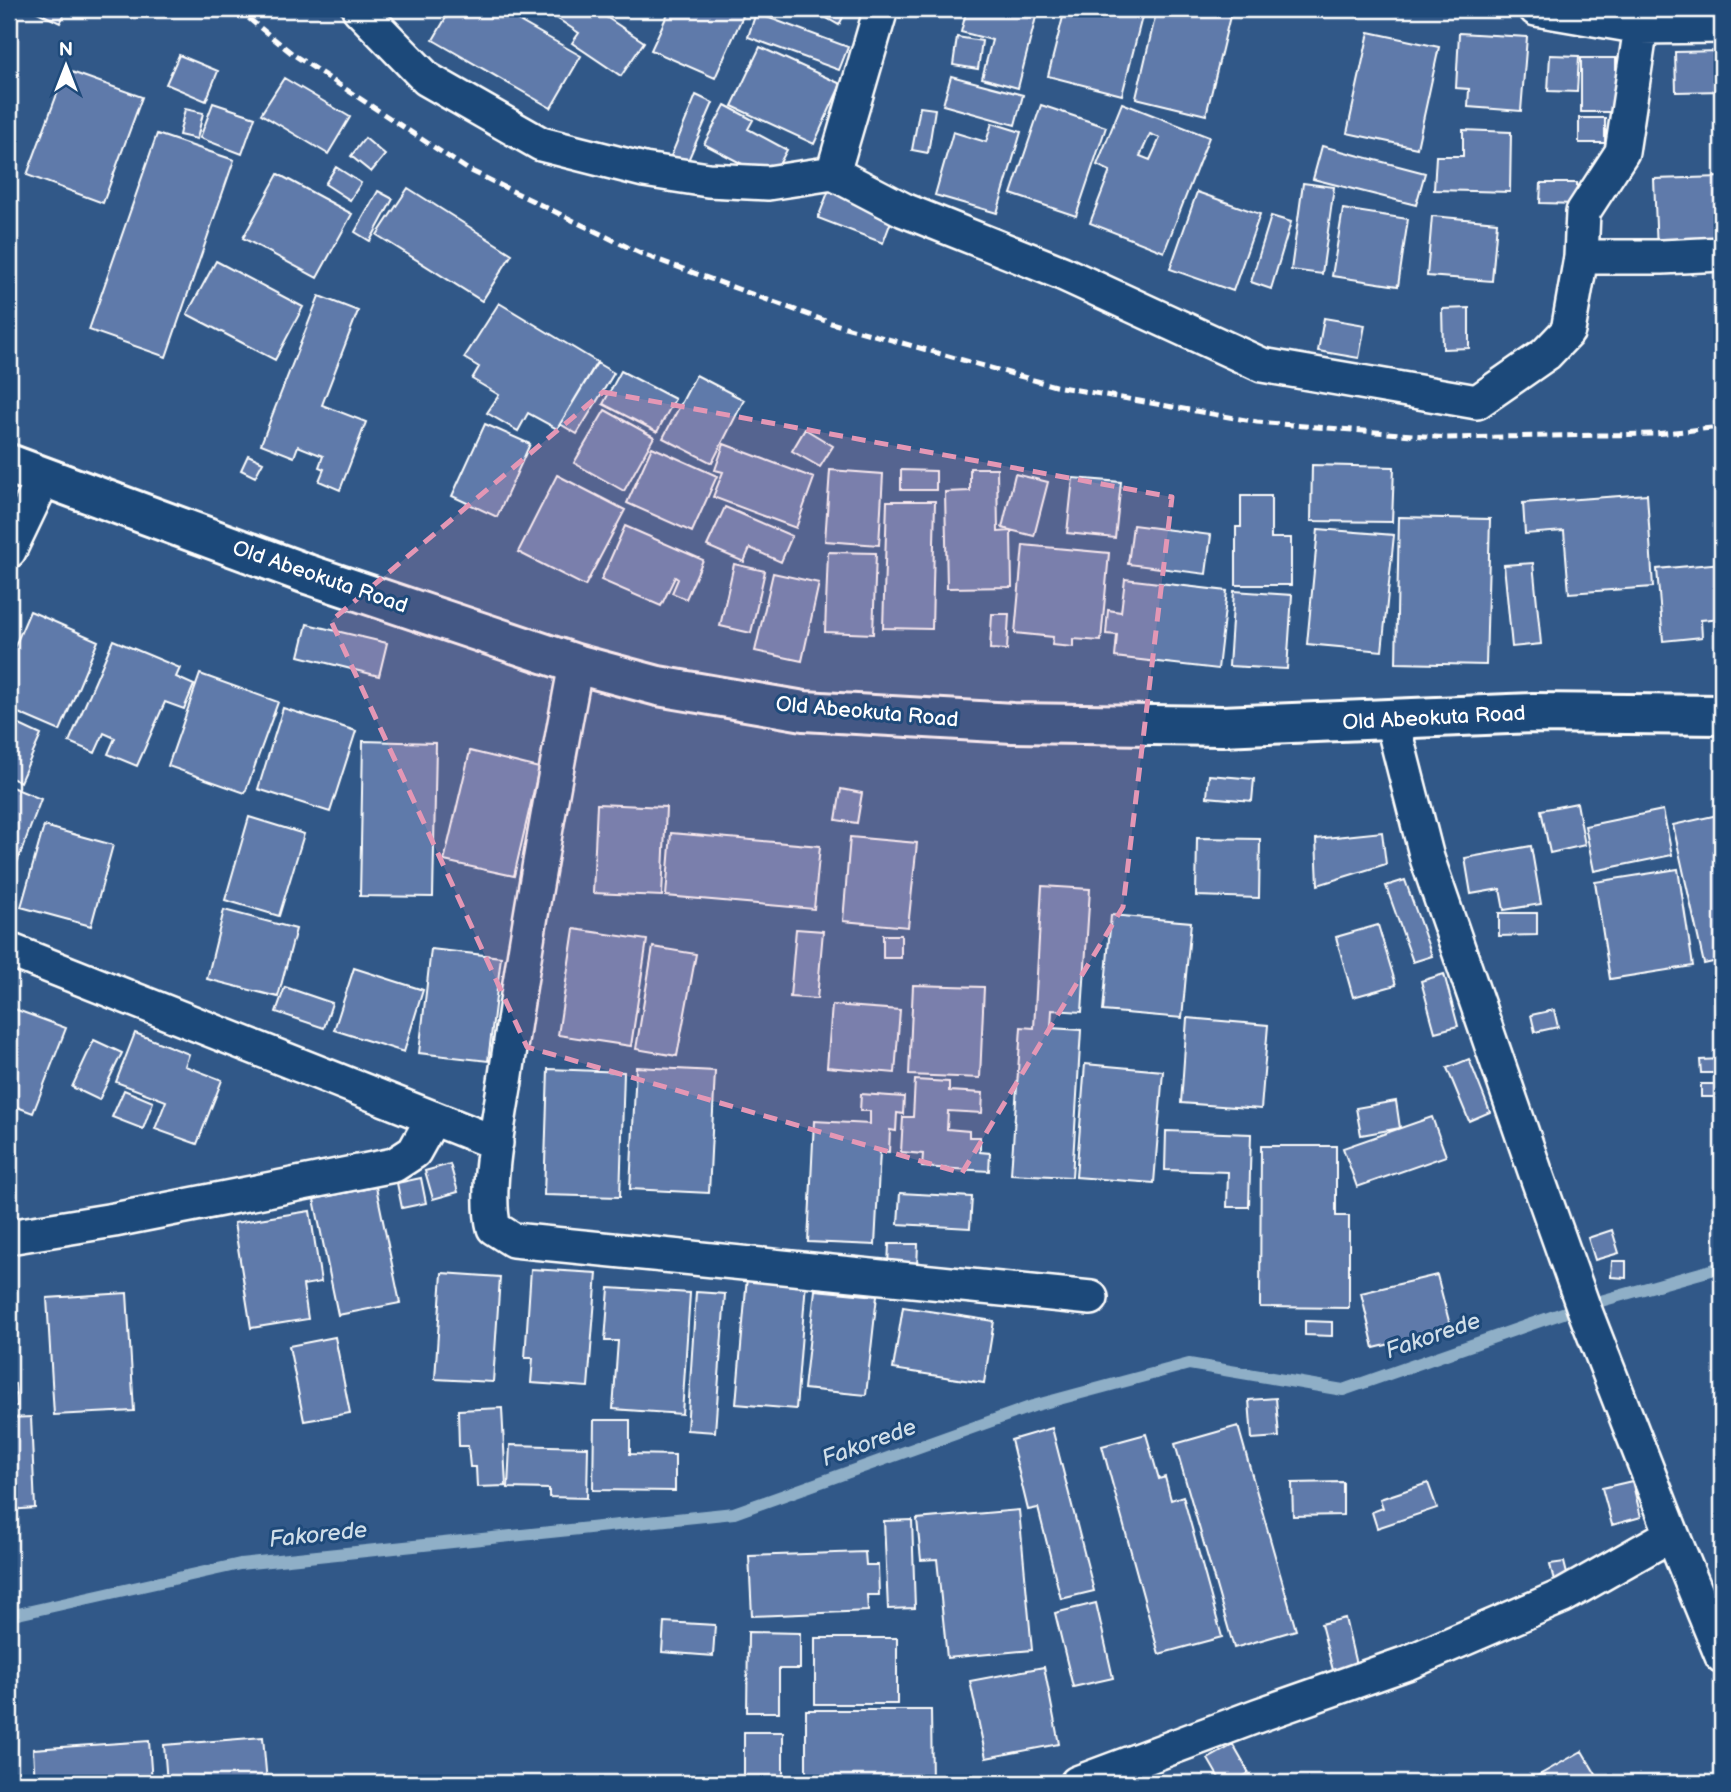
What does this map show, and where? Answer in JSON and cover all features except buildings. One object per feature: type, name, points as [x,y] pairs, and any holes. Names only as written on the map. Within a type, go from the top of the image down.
[{"type":"highway","name":"Old Abeokuta Road","points":[[9,464],[307,574],[576,664],[658,686],[817,712],[1027,723],[1222,726],[1392,721],[1533,713],[1722,716]]},
{"type":"street","points":[[359,9],[427,79],[541,144],[644,170],[708,180],[768,183],[833,173],[904,210],[1062,273],[1262,365],[1477,402],[1546,354],[1567,331],[1581,257],[1583,212],[1622,152],[1641,27]]},
{"type":"street","points":[[833,173],[881,9]]},
{"type":"street","points":[[1536,9],[1641,27],[1722,26]]},
{"type":"street","points":[[1581,257],[1722,254]]},
{"type":"street","points":[[9,551],[44,478]]},
{"type":"street","points":[[576,664],[539,857],[496,1143],[490,1214],[494,1228],[513,1240],[1091,1298]]},
{"type":"street","points":[[1392,721],[1427,858],[1535,1171],[1583,1306],[1722,1656]]},
{"type":"street","points":[[9,950],[496,1143]]},
{"type":"street","points":[[9,1237],[114,1220],[394,1165],[414,1152],[433,1118]]},
{"type":"street","points":[[1077,1783],[1407,1663],[1563,1596],[1672,1534]]},
{"type":"highlighted area","points":[[603,392],[1172,497],[1123,907],[962,1173],[527,1047],[331,621]]},
{"type":"waterway","name":"Fakorede","points":[[9,1616],[240,1564],[734,1513],[1033,1406],[1189,1364],[1343,1390],[1583,1306],[1722,1267]]},
{"type":"railway","points":[[237,9],[294,55],[467,169],[642,254],[831,323],[1055,386],[1257,422],[1447,438],[1655,434],[1722,427]]}]
